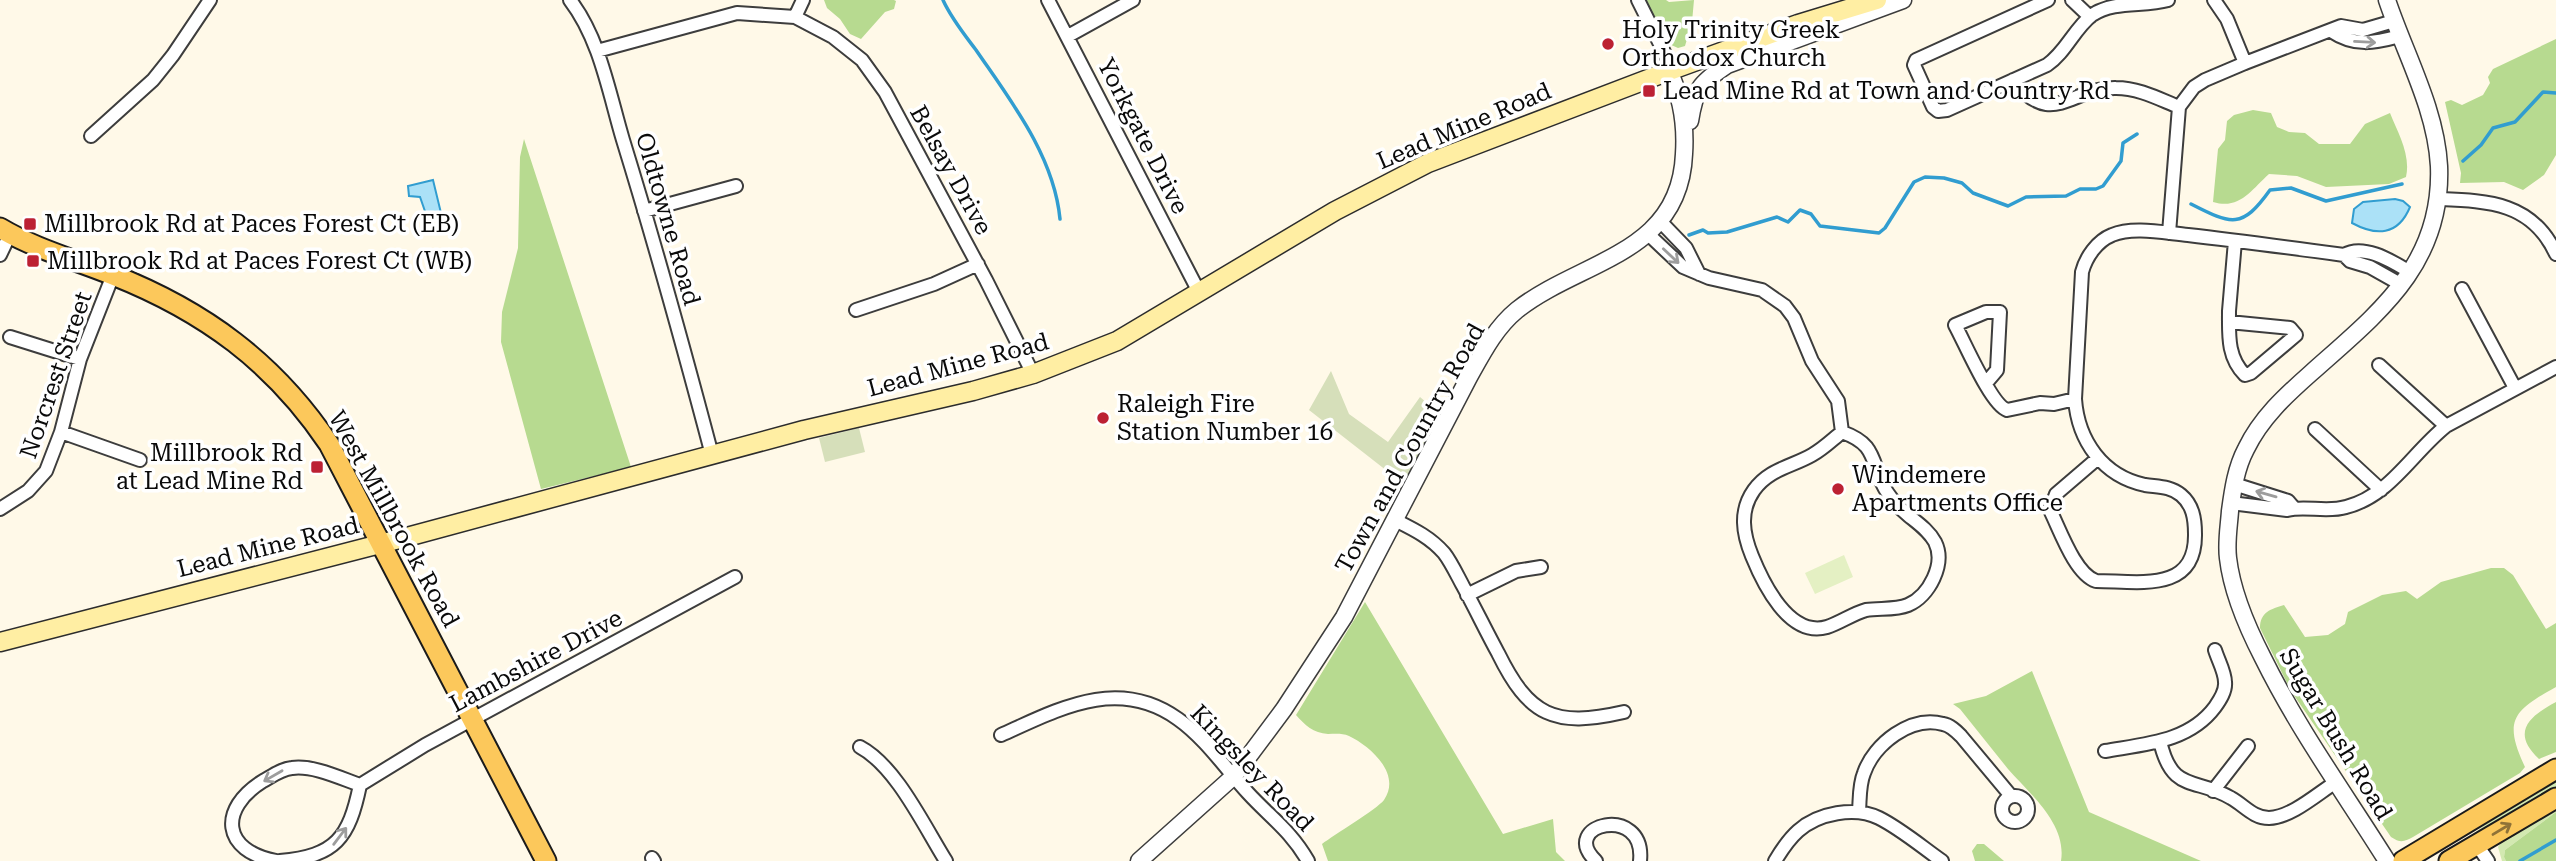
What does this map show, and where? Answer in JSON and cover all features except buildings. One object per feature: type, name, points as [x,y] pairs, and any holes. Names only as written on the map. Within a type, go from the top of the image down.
[{"type":"main road","name":"Lead Mine Road","points":[[0,642],[712,455],[1034,374],[1117,341],[1335,211],[1428,163],[1798,24],[1877,0]]},
{"type":"main road","name":"West Millbrook Road","points":[[5,231],[158,294],[192,312],[222,332],[274,376],[305,411],[329,444],[546,861]]},
{"type":"main road","points":[[2403,861],[2556,769]]},
{"type":"main road","points":[[2449,861],[2482,853],[2556,798]]},
{"type":"street","points":[[90,136],[153,80],[210,0]]},
{"type":"street","name":"Oldtowne Road","points":[[570,0],[580,12],[597,51],[645,211],[712,455]]},
{"type":"street","points":[[795,17],[803,0]]},
{"type":"street","name":"Yorkgate Drive","points":[[1048,0],[1199,292]]},
{"type":"street","points":[[1068,36],[1133,0]]},
{"type":"street","points":[[1638,0],[1665,54],[1669,71]]},
{"type":"street","points":[[1684,151],[1694,96],[1705,80],[1727,65],[1903,0]]},
{"type":"street","points":[[2048,0],[1916,60],[1914,65],[1933,107],[1938,111],[1947,110],[2057,58],[2090,17],[2105,8],[2168,0]]},
{"type":"street","points":[[2073,0],[2090,17]]},
{"type":"street","points":[[2215,0],[2227,19],[2245,63]]},
{"type":"street","name":"Sugar Bush Road","points":[[2387,0],[2434,132],[2439,166],[2438,199],[2424,244],[2406,279],[2373,318],[2282,398],[2245,450],[2231,503],[2228,558],[2244,616],[2288,708],[2387,861]]},
{"type":"street","name":"Belsay Drive","points":[[597,51],[737,13],[795,17],[834,37],[862,60],[885,92],[1034,374]]},
{"type":"street","points":[[2169,233],[2179,107],[2194,87],[2205,79],[2332,31],[2342,38],[2362,44],[2397,28]]},
{"type":"street","name":"Town and Country Road","points":[[1139,861],[1234,776],[1284,709],[1344,617],[1468,379],[1486,346],[1503,324],[1530,302],[1619,254],[1647,233],[1673,204],[1683,174],[1683,106],[1669,71]]},
{"type":"street","points":[[2013,80],[2024,94],[2038,102],[2051,105],[2066,103],[2101,89],[2117,88],[2147,94],[2179,107]]},
{"type":"street","points":[[645,211],[736,186]]},
{"type":"street","points":[[2438,199],[2477,200],[2506,206],[2533,222],[2556,254]]},
{"type":"street","points":[[1660,220],[1686,248],[1699,274]]},
{"type":"street","points":[[0,255],[5,231]]},
{"type":"street","points":[[2098,458],[2056,494],[2050,510],[2080,569],[2087,578],[2095,581],[2161,580],[2182,573],[2191,561],[2195,547],[2194,516],[2188,503],[2167,488],[2146,485],[2120,475],[2098,458],[2082,432],[2075,400],[2082,272],[2085,262],[2101,241],[2112,235],[2136,232],[2235,240],[2344,255],[2350,261],[2373,261],[2406,279]]},
{"type":"street","points":[[1647,233],[1683,267],[1722,282],[1762,290],[1784,306],[1794,318],[1812,361],[1838,401],[1842,432]]},
{"type":"street","points":[[2229,322],[2290,328],[2296,335],[2251,373],[2245,375],[2232,358],[2229,322],[2235,240]]},
{"type":"street","points":[[856,310],[934,284],[978,264]]},
{"type":"street","name":"Norcrest Street","points":[[0,509],[38,482],[46,471],[61,432],[80,359],[113,275]]},
{"type":"street","points":[[2462,289],[2515,388]]},
{"type":"street","points":[[1986,383],[1997,370],[2000,312],[1979,314],[1955,325],[1996,403],[2007,410],[2040,402],[2054,404],[2075,400]]},
{"type":"street","points":[[10,337],[80,359]]},
{"type":"street","points":[[2379,365],[2446,426]]},
{"type":"street","points":[[2231,503],[2287,510],[2336,510],[2359,503],[2381,490],[2446,426],[2556,366]]},
{"type":"street","points":[[2315,429],[2381,490]]},
{"type":"street","points":[[61,432],[140,460]]},
{"type":"street","points":[[1842,432],[1863,442],[1871,451],[1889,496],[1929,532],[1936,544],[1936,573],[1930,584],[1910,604],[1863,611],[1825,628],[1813,628],[1786,614],[1768,589],[1748,547],[1743,519],[1752,492],[1771,472],[1812,455],[1842,432]]},
{"type":"street","points":[[2234,484],[2288,500],[2294,508]]},
{"type":"street","points":[[1395,520],[1422,534],[1446,555],[1511,679],[1528,702],[1551,714],[1576,717],[1589,718],[1624,712]]},
{"type":"street","points":[[1467,595],[1516,571],[1541,567]]},
{"type":"street","name":"Lambshire Drive","points":[[360,785],[474,719],[734,577]]},
{"type":"street","points":[[2105,751],[2160,741],[2188,731],[2211,712],[2219,701],[2225,680],[2215,650]]},
{"type":"street","name":"Kingsley Road","points":[[1001,735],[1086,700],[1110,697],[1154,706],[1178,719],[1298,844],[1308,861]]},
{"type":"street","points":[[1859,811],[1864,772],[1876,752],[1899,732],[1924,723],[1952,727],[2011,796]]},
{"type":"street","points":[[2160,741],[2166,760],[2179,778],[2191,785],[2232,798],[2258,817],[2268,818],[2288,813],[2336,782]]},
{"type":"street","points":[[2213,791],[2248,746]]},
{"type":"street","points":[[860,747],[872,754],[893,777],[946,861]]},
{"type":"street","points":[[295,767],[309,769],[360,785],[346,828],[337,842],[319,854],[278,861],[263,859],[247,851],[237,840],[231,815],[240,801],[255,787],[281,770],[295,767]]},
{"type":"street","points":[[1775,861],[1797,832],[1809,823],[1841,813],[1859,811],[1879,818],[1942,861]]},
{"type":"street","points":[[1596,861],[1586,849],[1585,840],[1587,833],[1601,826],[1622,826],[1630,830],[1641,846],[1640,861]]},
{"type":"green space","points":[[824,0],[896,1],[894,9],[885,12],[861,39],[850,34],[840,19],[827,8]]},
{"type":"green space","points":[[1644,0],[1694,0],[1692,22],[1685,46],[1678,48],[1669,44]]},
{"type":"green space","points":[[2556,39],[2556,155],[2544,175],[2523,190],[2504,182],[2460,183],[2461,173],[2445,102],[2451,100],[2462,105],[2483,95],[2490,83],[2488,77],[2493,69]]},
{"type":"green space","points":[[2253,110],[2271,113],[2277,127],[2289,132],[2305,133],[2319,144],[2350,144],[2365,124],[2390,113],[2405,152],[2406,177],[2389,184],[2326,187],[2297,176],[2269,174],[2238,201],[2222,204],[2213,202],[2218,149],[2225,140],[2227,121],[2234,115]]},
{"type":"green space","points":[[524,139],[631,467],[541,489],[501,342],[502,312],[518,248],[520,157]]},
{"type":"green space","points":[[1331,371],[1349,414],[1388,442],[1420,397],[1441,415],[1405,485],[1309,410]]},
{"type":"green space","points":[[859,428],[865,452],[825,462],[819,438]]},
{"type":"green space","points":[[1844,555],[1853,577],[1815,594],[1805,573]]},
{"type":"green space","points":[[2491,568],[2504,568],[2513,575],[2546,629],[2556,623],[2556,687],[2530,703],[2516,718],[2515,738],[2525,767],[2520,773],[2413,837],[2404,841],[2397,840],[2391,837],[2291,691],[2260,623],[2264,615],[2284,605],[2305,637],[2328,635],[2345,624],[2348,612],[2382,595],[2406,591],[2417,599],[2441,582]]},
{"type":"green space","points":[[1365,602],[1503,834],[1553,819],[1556,852],[1565,861],[1328,861],[1322,844],[1380,804],[1389,790],[1389,780],[1381,762],[1366,747],[1346,735],[1314,730],[1296,715]]},
{"type":"green space","points":[[2032,671],[2089,812],[2201,861],[2061,861],[2058,835],[2045,810],[1953,704],[1986,696]]},
{"type":"green space","points":[[2556,702],[2556,752],[2539,759],[2526,741],[2527,726],[2538,713]]},
{"type":"green space","points":[[2556,779],[2556,790],[2466,844],[2464,841],[2503,811]]},
{"type":"green space","points":[[2556,809],[2556,812],[2505,850],[2506,861],[2502,861],[2498,847],[2501,842]]},
{"type":"green space","points":[[2556,812],[2556,861],[2506,861],[2505,850]]},
{"type":"green space","points":[[1977,844],[1984,844],[2004,861],[1975,861],[1972,851]]},
{"type":"water","points":[[433,180],[441,213],[427,217],[420,197],[409,196],[408,186]]},
{"type":"water","points":[[2395,199],[2410,207],[2405,217],[2393,228],[2378,231],[2352,223],[2354,209],[2363,202]]},
{"type":"waterway","points":[[943,0],[1029,130],[1049,173],[1060,219]]},
{"type":"waterway","points":[[2463,161],[2481,145],[2493,128],[2515,122],[2543,92],[2556,93]]},
{"type":"waterway","points":[[1689,235],[1703,230],[1708,233],[1727,232],[1777,217],[1788,222],[1800,210],[1811,214],[1820,226],[1879,233],[1885,228],[1914,182],[1925,177],[1962,183],[1973,193],[2008,206],[2026,197],[2066,196],[2080,189],[2103,186],[2121,161],[2123,143],[2137,134]]},
{"type":"waterway","points":[[2191,204],[2217,216],[2235,220],[2252,212],[2270,190],[2291,188],[2326,201],[2402,184]]},
{"type":"waterway","points":[[2520,861],[2556,840]]},
{"type":"place","name":"Holy Trinity Greek Orthodox Church","points":[[1608,44]]},
{"type":"place","name":"Lead Mine Rd at Town and Country Rd","points":[[1649,91]]},
{"type":"place","name":"Millbrook Rd at Paces Forest Ct (EB)","points":[[30,224]]},
{"type":"place","name":"Millbrook Rd at Paces Forest Ct (WB)","points":[[33,261]]},
{"type":"place","name":"Raleigh Fire Station Number 16","points":[[1103,418]]},
{"type":"place","name":"Millbrook Rd at Lead Mine Rd","points":[[317,467]]},
{"type":"place","name":"Windemere Apartments Office","points":[[1838,489]]}]
